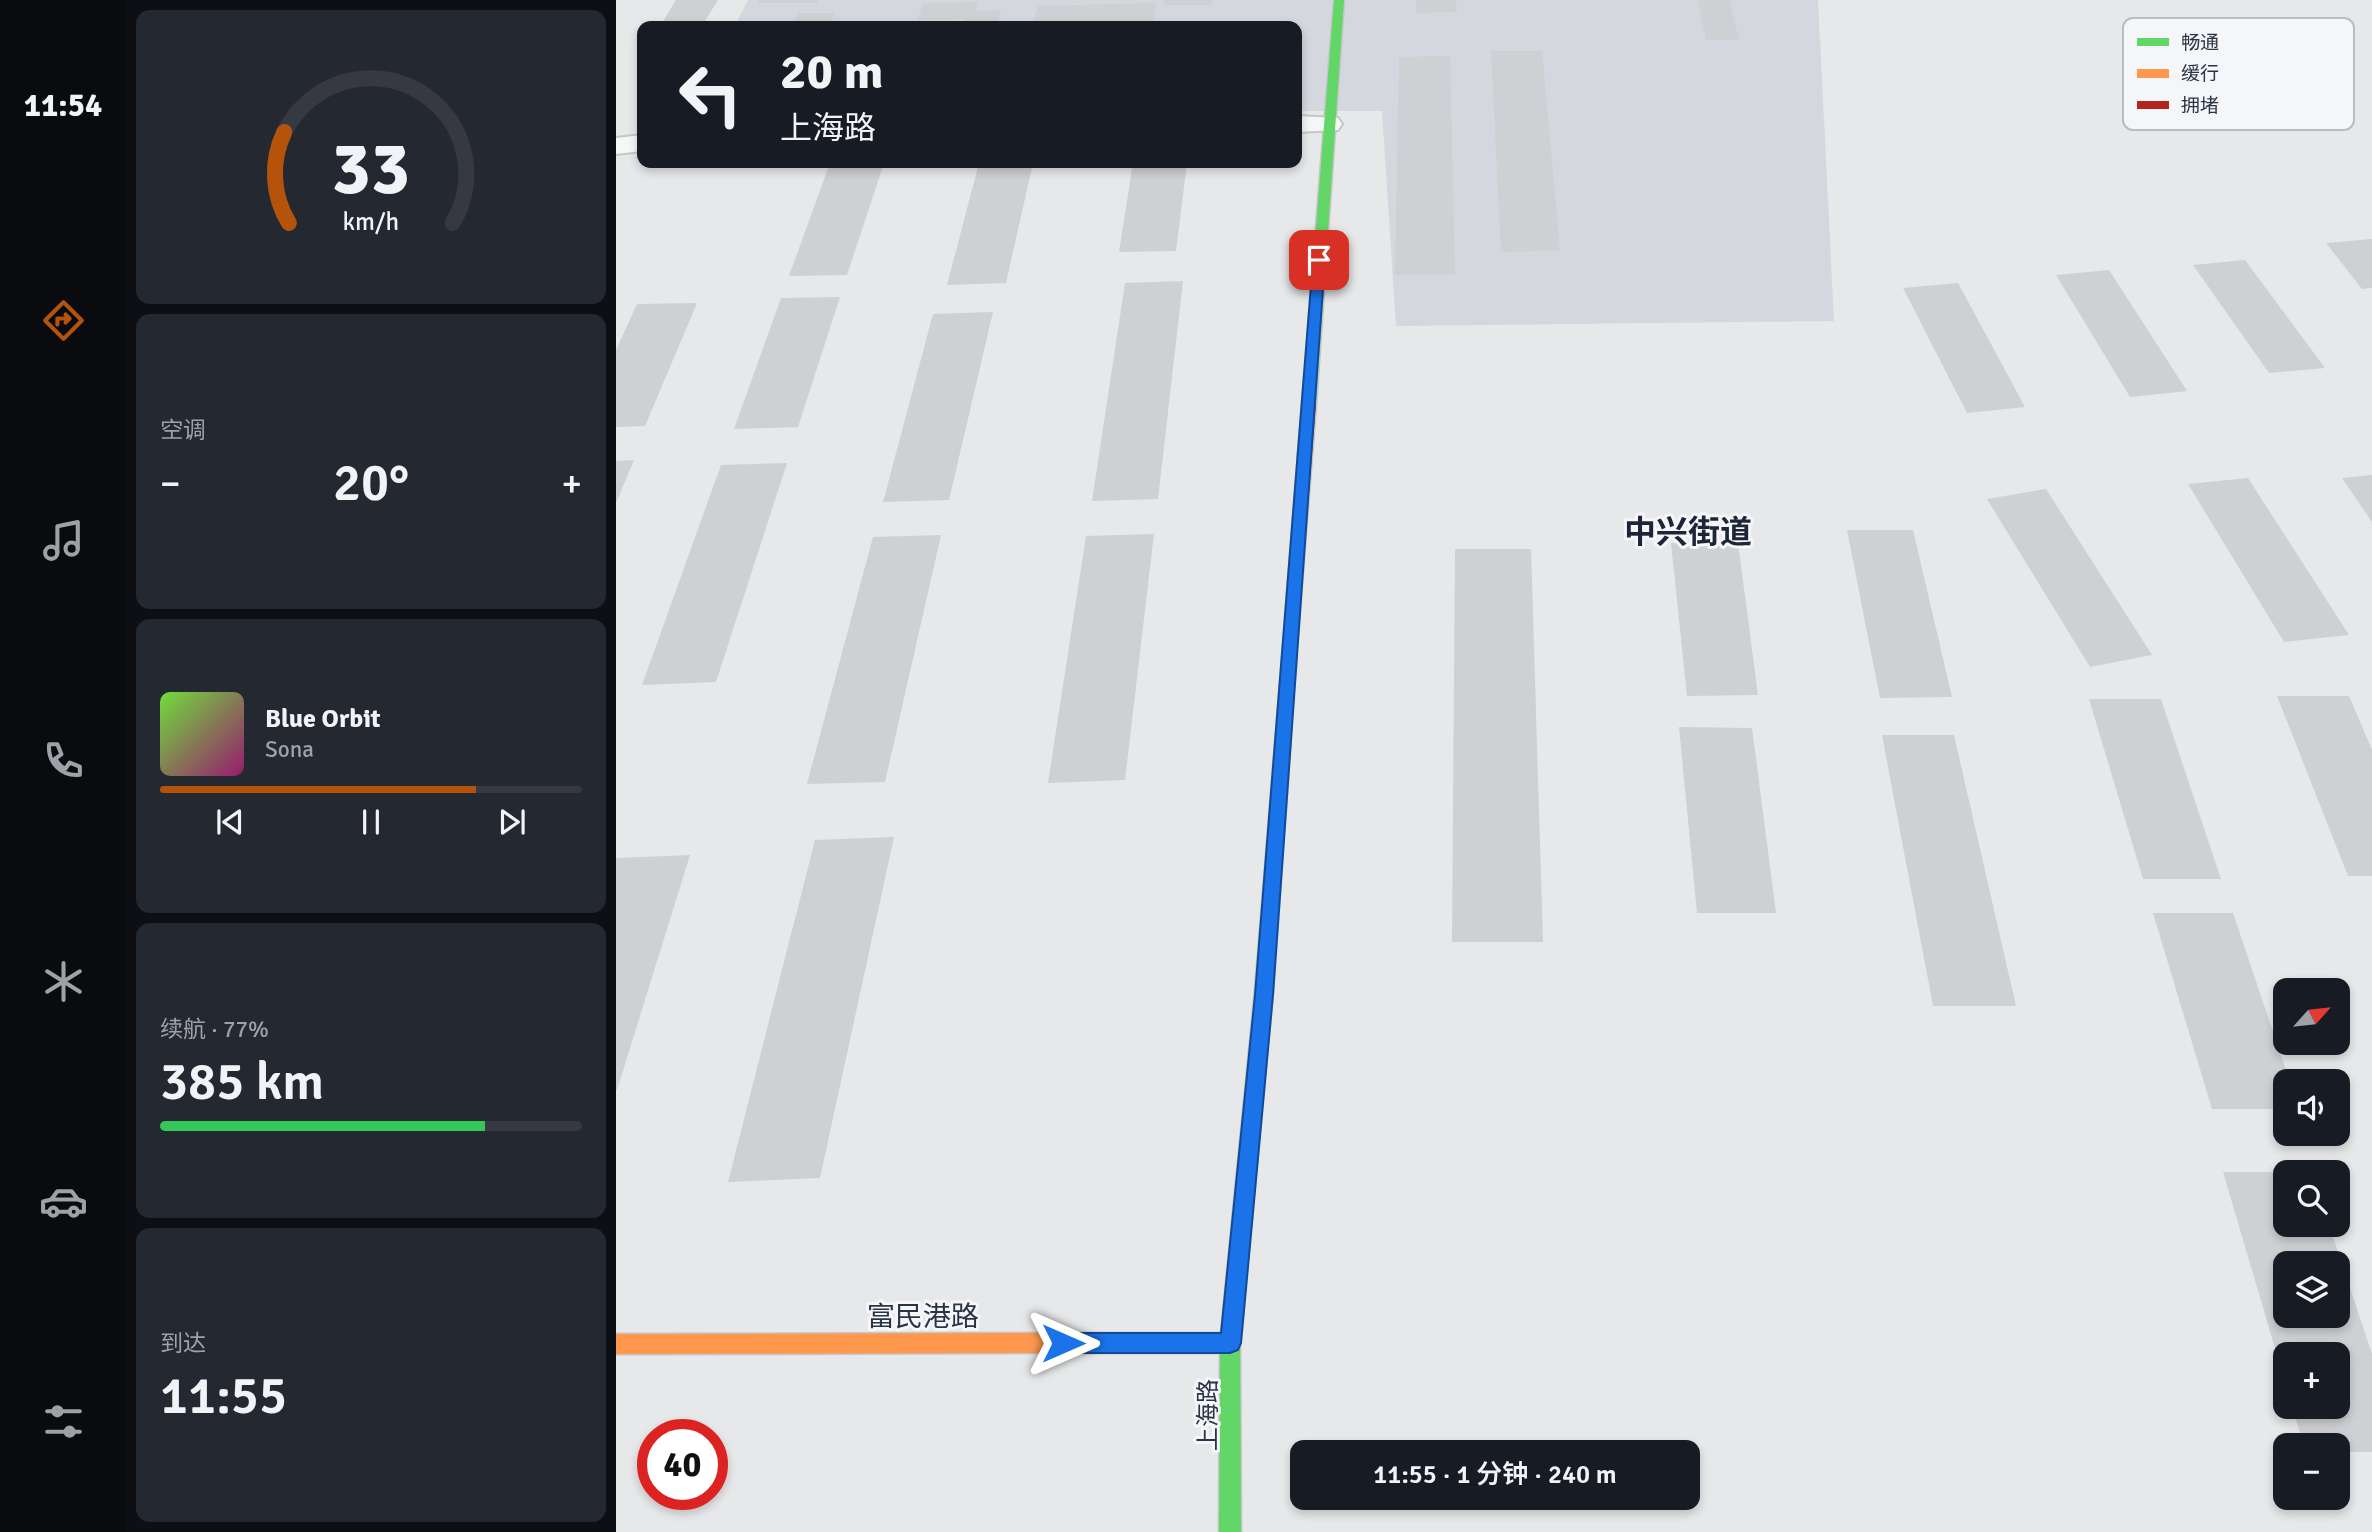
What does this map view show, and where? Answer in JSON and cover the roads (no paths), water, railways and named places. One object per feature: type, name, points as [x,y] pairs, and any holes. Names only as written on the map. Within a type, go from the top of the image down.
[{"type":"street","name":"上海路","points":[[1230,1532],[1230,1343],[1264,995],[1339,0]]},
{"type":"street","points":[[1302,124],[1329,124]]},
{"type":"street","points":[[616,146],[637,144]]},
{"type":"street","name":"富民港路","points":[[616,1344],[1230,1343]]},
{"type":"district","name":"中兴街道","points":[[1688,532]]}]
